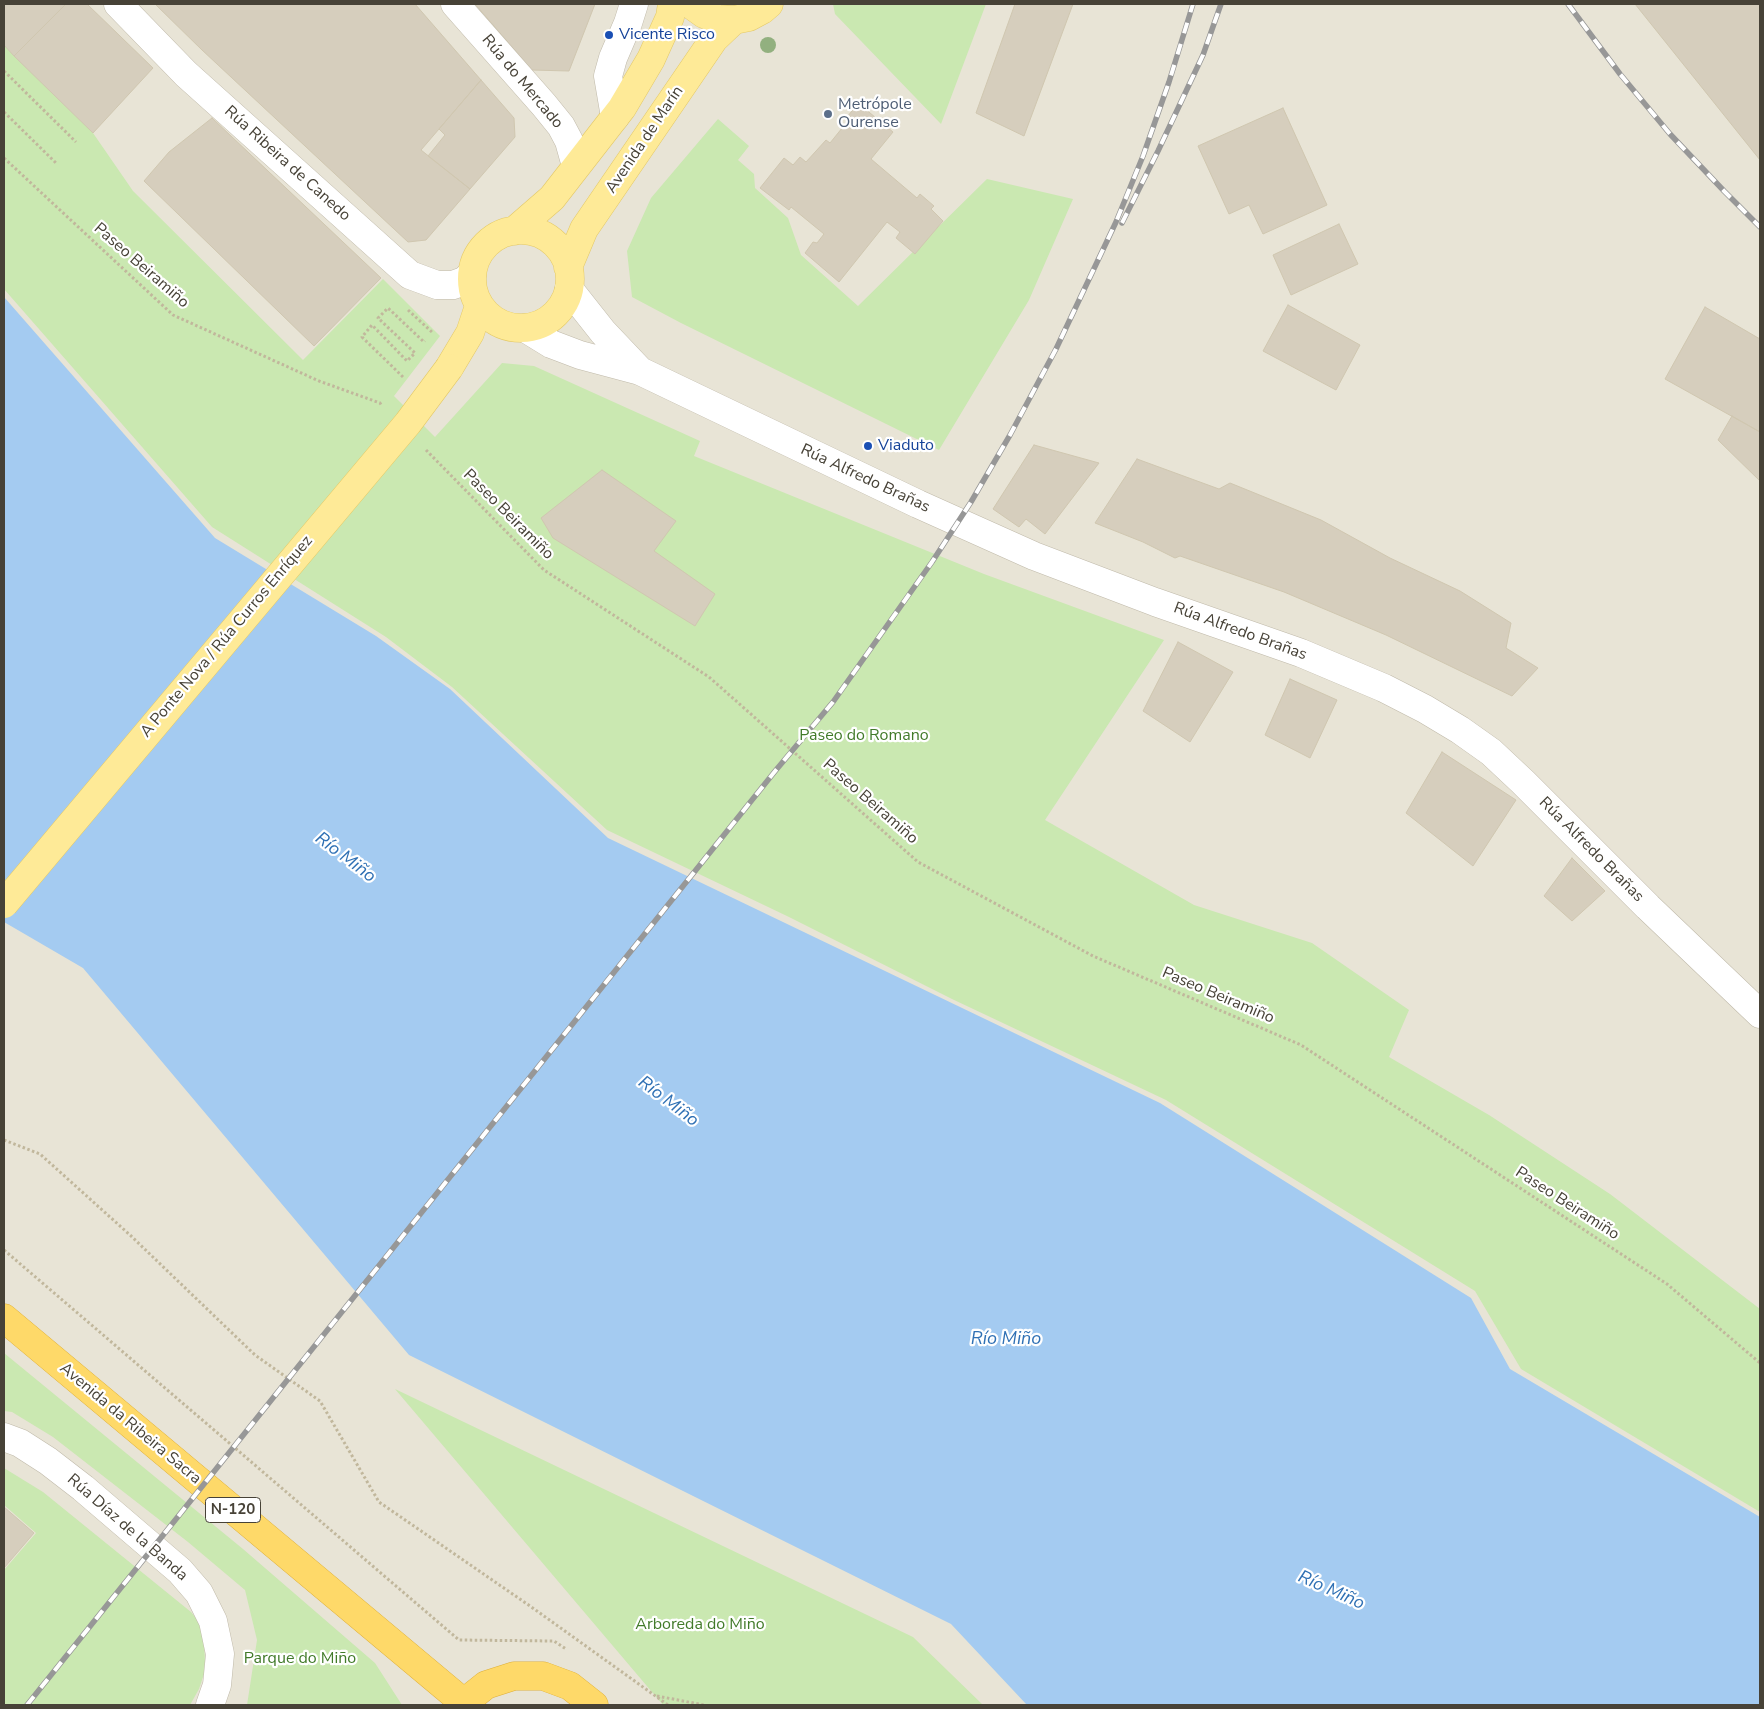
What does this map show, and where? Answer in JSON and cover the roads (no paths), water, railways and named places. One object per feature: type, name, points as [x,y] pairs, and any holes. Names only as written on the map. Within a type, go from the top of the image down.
[{"type":"highway","name":"Avenida da Ribeira Sacra","points":[[4,1318],[462,1704]]},
{"type":"highway","name":"N-120","points":[[462,1704],[486,1684],[514,1676],[543,1676],[570,1686],[594,1705]]},
{"type":"main road","points":[[514,231],[552,198],[622,108],[651,59],[670,17],[672,4]]},
{"type":"main road","points":[[690,4],[704,14],[718,19],[734,20],[749,17],[769,4]]},
{"type":"main road","name":"Avenida de Marín","points":[[568,278],[584,229],[714,39],[734,20]]},
{"type":"main road","points":[[514,231],[528,231],[542,235],[554,243],[562,254],[568,278],[563,304],[553,316],[540,324],[513,326],[489,317],[479,306],[472,285],[475,261],[482,250],[489,242],[502,234],[514,231]]},
{"type":"main road","points":[[449,368],[470,332],[479,306]]},
{"type":"main road","points":[[449,368],[513,326]]},
{"type":"main road","name":"A Ponte Nova / Rúa Curros Enríquez","points":[[4,904],[380,457],[449,368]]},
{"type":"street","name":"Rúa Ribeira de Canedo","points":[[118,4],[186,74],[410,275],[436,284],[453,286],[464,281],[472,274]]},
{"type":"street","name":"Rúa do Mercado","points":[[455,4],[561,126],[569,141],[576,166]]},
{"type":"street","points":[[615,117],[608,76],[634,4]]},
{"type":"street","name":"Rúa Alfredo Brañas","points":[[568,278],[603,332],[640,371]]},
{"type":"street","name":"Rúa Alfredo Brañas","points":[[513,326],[580,355],[640,371],[909,500],[1034,556],[1154,602],[1301,653],[1384,688],[1425,709],[1460,730],[1491,752],[1760,1014]]},
{"type":"street","name":"Rúa Díaz de la Banda","points":[[4,1436],[20,1443],[48,1461],[83,1488],[180,1571],[199,1593],[213,1621],[220,1654],[217,1685],[210,1705]]},
{"type":"water","name":"Río Miño","points":[[4,297],[215,538],[376,636],[450,689],[608,838],[1160,1103],[1471,1298],[1510,1369],[1760,1517],[1760,1705],[1027,1705],[951,1624],[409,1355],[83,968],[4,922]]},
{"type":"railway","points":[[27,1705],[776,770],[833,702],[932,562],[971,502],[1010,435],[1056,349],[1116,222],[1143,156],[1169,82],[1193,4]]},
{"type":"railway","points":[[1122,223],[1203,55],[1221,4]]},
{"type":"railway","points":[[1568,4],[1620,74],[1670,134],[1760,227]]},
{"type":"place","name":"Vicente Risco","points":[[609,35]]},
{"type":"place","name":"Metrópole Ourense","points":[[828,114]]},
{"type":"place","name":"Viaduto","points":[[868,446]]},
{"type":"park label","name":"Paseo do Romano","points":[[864,736]]},
{"type":"park label","name":"Arboreda do Miño","points":[[700,1625]]},
{"type":"park label","name":"Parque do Miño","points":[[300,1659]]}]
